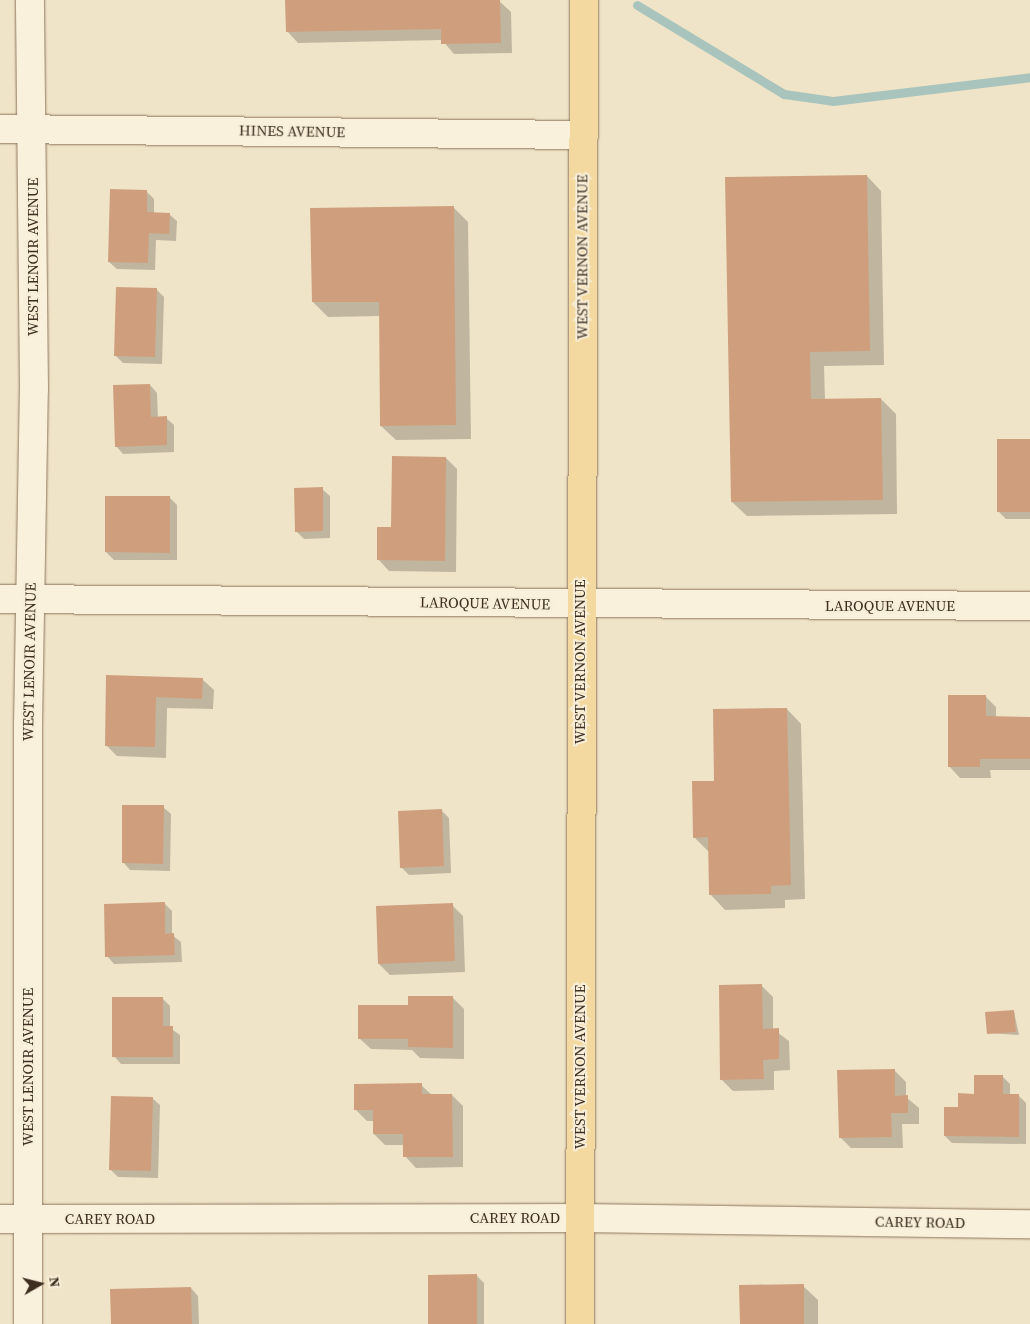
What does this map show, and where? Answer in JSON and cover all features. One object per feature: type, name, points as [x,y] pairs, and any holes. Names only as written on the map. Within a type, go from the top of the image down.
[{"type":"main road","name":"WEST VERNON AVENUE","points":[[580,1324],[580,604],[584,0]]},
{"type":"street","name":"WEST LENOIR AVENUE","points":[[28,1324],[32,128],[30,0]]},
{"type":"street","name":"HINES AVENUE","points":[[0,129],[584,135]]},
{"type":"street","name":"LAROQUE AVENUE","points":[[0,599],[1030,606]]},
{"type":"street","name":"CAREY ROAD","points":[[0,1218],[580,1218],[1030,1224]]},
{"type":"building","points":[[285,0],[500,0],[501,43],[441,44],[441,29],[286,32]]},
{"type":"building","points":[[867,175],[870,351],[810,352],[811,399],[881,398],[883,500],[731,502],[725,177]]},
{"type":"building","points":[[110,189],[147,190],[147,212],[170,213],[169,234],[149,233],[148,263],[108,262]]},
{"type":"building","points":[[454,206],[456,425],[380,426],[379,302],[312,302],[310,208]]},
{"type":"building","points":[[116,287],[157,288],[155,357],[114,356]]},
{"type":"building","points":[[150,384],[151,417],[167,416],[167,445],[115,447],[113,385]]},
{"type":"building","points":[[997,439],[1030,439],[1030,512],[997,512]]},
{"type":"building","points":[[392,456],[446,457],[445,561],[377,560],[377,527],[391,527]]},
{"type":"building","points":[[323,487],[323,531],[295,532],[294,488]]},
{"type":"building","points":[[105,496],[170,496],[170,553],[105,552]]},
{"type":"building","points":[[106,675],[203,678],[202,699],[156,697],[155,747],[105,746]]},
{"type":"building","points":[[948,695],[986,695],[986,716],[1030,717],[1030,759],[980,759],[980,767],[948,767]]},
{"type":"building","points":[[787,708],[791,885],[771,886],[771,894],[709,895],[708,837],[693,838],[692,781],[714,781],[713,709]]},
{"type":"building","points":[[122,805],[164,805],[163,864],[122,863]]},
{"type":"building","points":[[442,809],[444,866],[400,868],[398,811]]},
{"type":"building","points":[[165,902],[165,934],[174,933],[175,955],[105,957],[104,904]]},
{"type":"building","points":[[453,903],[455,961],[378,964],[376,906]]},
{"type":"building","points":[[762,984],[763,1029],[779,1028],[779,1059],[763,1060],[764,1079],[720,1080],[719,985]]},
{"type":"building","points":[[408,996],[453,996],[453,1048],[408,1047],[408,1039],[358,1039],[358,1005],[408,1005]]},
{"type":"building","points":[[112,997],[163,997],[163,1026],[173,1026],[173,1057],[112,1057]]},
{"type":"building","points":[[1014,1010],[1016,1032],[987,1034],[985,1012]]},
{"type":"building","points":[[895,1069],[895,1096],[908,1095],[908,1113],[891,1113],[892,1137],[839,1138],[837,1070]]},
{"type":"building","points":[[974,1075],[1003,1075],[1003,1094],[1019,1094],[1019,1137],[944,1136],[944,1107],[958,1107],[958,1093],[974,1094]]},
{"type":"building","points":[[422,1083],[422,1094],[452,1094],[453,1157],[403,1157],[403,1134],[373,1134],[373,1110],[354,1110],[354,1084]]},
{"type":"building","points":[[111,1096],[153,1097],[151,1171],[109,1170]]},
{"type":"building","points":[[477,1274],[477,1324],[428,1324],[428,1275]]},
{"type":"building","points":[[804,1284],[804,1324],[740,1324],[739,1285]]},
{"type":"building","points":[[191,1287],[192,1324],[111,1324],[110,1289]]},
{"type":"waterway","points":[[637,5],[784,94],[833,101],[1030,77]]}]
